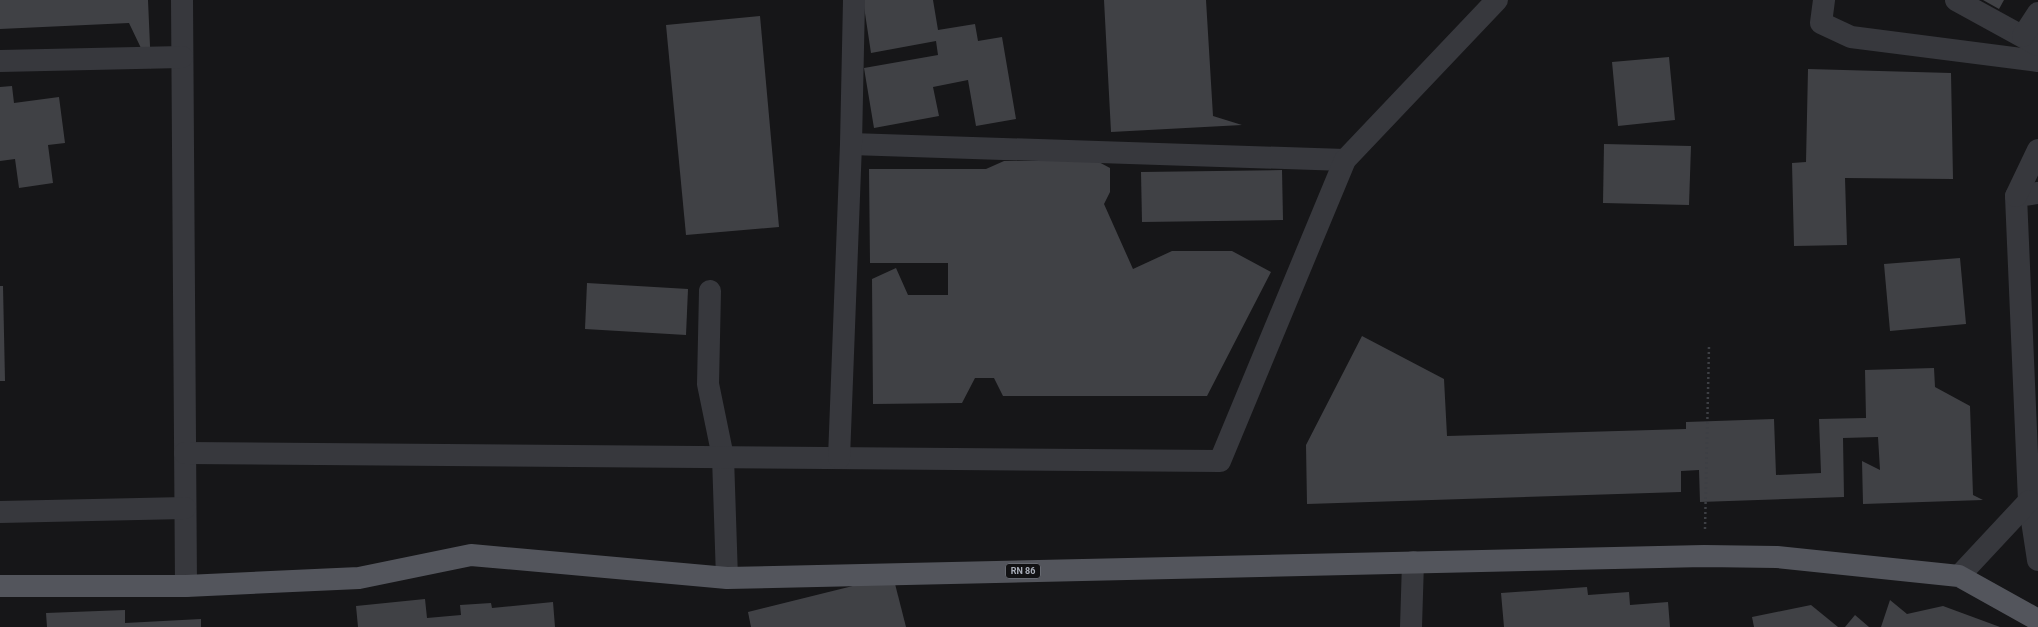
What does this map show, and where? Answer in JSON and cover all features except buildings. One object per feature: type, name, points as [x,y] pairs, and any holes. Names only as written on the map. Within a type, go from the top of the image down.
[{"type":"main road","name":"RN 86","points":[[0,586],[186,586],[359,578],[471,555],[727,578],[1413,562],[1704,556],[1777,556],[1959,576],[2038,620]]},
{"type":"street","points":[[182,0],[186,586]]},
{"type":"street","points":[[839,458],[852,144],[854,0]]},
{"type":"street","points":[[185,453],[1220,461],[1345,160],[1497,0]]},
{"type":"street","points":[[1824,0],[1821,23],[1851,37],[2038,61]]},
{"type":"street","points":[[1956,0],[2030,41],[2038,12]]},
{"type":"street","points":[[0,61],[182,57]]},
{"type":"street","points":[[852,144],[1345,160]]},
{"type":"street","points":[[2038,150],[2016,196],[2029,501],[2038,560]]},
{"type":"street","points":[[2016,196],[2038,193]]},
{"type":"street","points":[[710,290],[708,384],[723,457],[727,578]]},
{"type":"street","points":[[1959,576],[2029,501]]},
{"type":"street","points":[[0,512],[185,508]]},
{"type":"street","points":[[1410,627],[1413,562]]},
{"type":"path","points":[[1704,556],[1709,346]]}]
